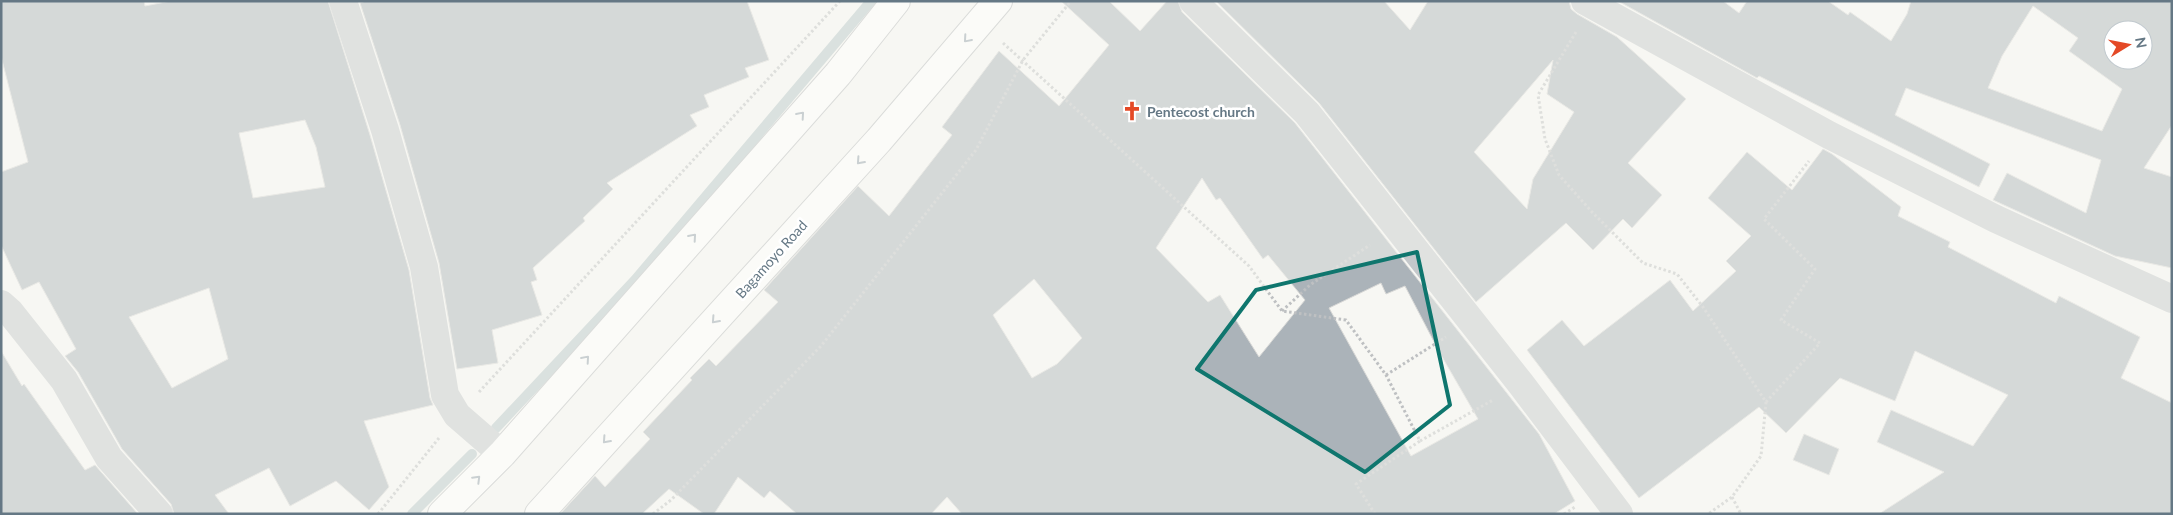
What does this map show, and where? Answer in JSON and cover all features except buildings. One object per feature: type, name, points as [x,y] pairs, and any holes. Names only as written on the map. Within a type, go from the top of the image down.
[{"type":"highway","points":[[442,514],[502,454],[838,74],[896,1]]},
{"type":"highway","name":"Bagamoyo Road","points":[[539,514],[879,140],[998,1]]},
{"type":"street","points":[[344,1],[385,130],[424,267],[445,395],[458,415],[502,454]]},
{"type":"street","points":[[1193,1],[1307,113],[1522,384],[1619,514]]},
{"type":"street","points":[[1588,3],[1829,135],[1996,219],[2172,299]]},
{"type":"street","points":[[1,304],[10,312],[64,380],[109,458],[158,514]]},
{"type":"path","points":[[378,514],[458,415],[840,1]]},
{"type":"path","points":[[653,514],[671,500],[821,346],[976,150],[1023,60],[1071,1]]},
{"type":"path","points":[[1588,3],[1538,95],[1545,139],[1559,175],[1592,212],[1643,263],[1677,274],[1703,307],[1766,402]]},
{"type":"path","points":[[980,22],[1249,266],[1282,311],[1346,320],[1386,375],[1420,441]]},
{"type":"path","points":[[1708,514],[1732,497],[1761,456],[1766,402],[1820,343],[1781,320],[1815,269],[1764,219],[1829,135]]},
{"type":"path","points":[[1282,311],[1310,285],[1397,226]]},
{"type":"path","points":[[1386,375],[1471,320]]},
{"type":"path","points":[[1375,514],[1356,484],[1420,441],[1522,384]]},
{"type":"path","points":[[1732,497],[1741,514]]},
{"type":"highlighted area","points":[[1417,252],[1450,405],[1365,472],[1197,369],[1256,290]]},
{"type":"waterway","points":[[496,428],[635,280],[871,1]]},
{"type":"waterway","points":[[412,514],[472,454]]},
{"type":"place","name":"Pentecost church","points":[[1132,111]]}]
